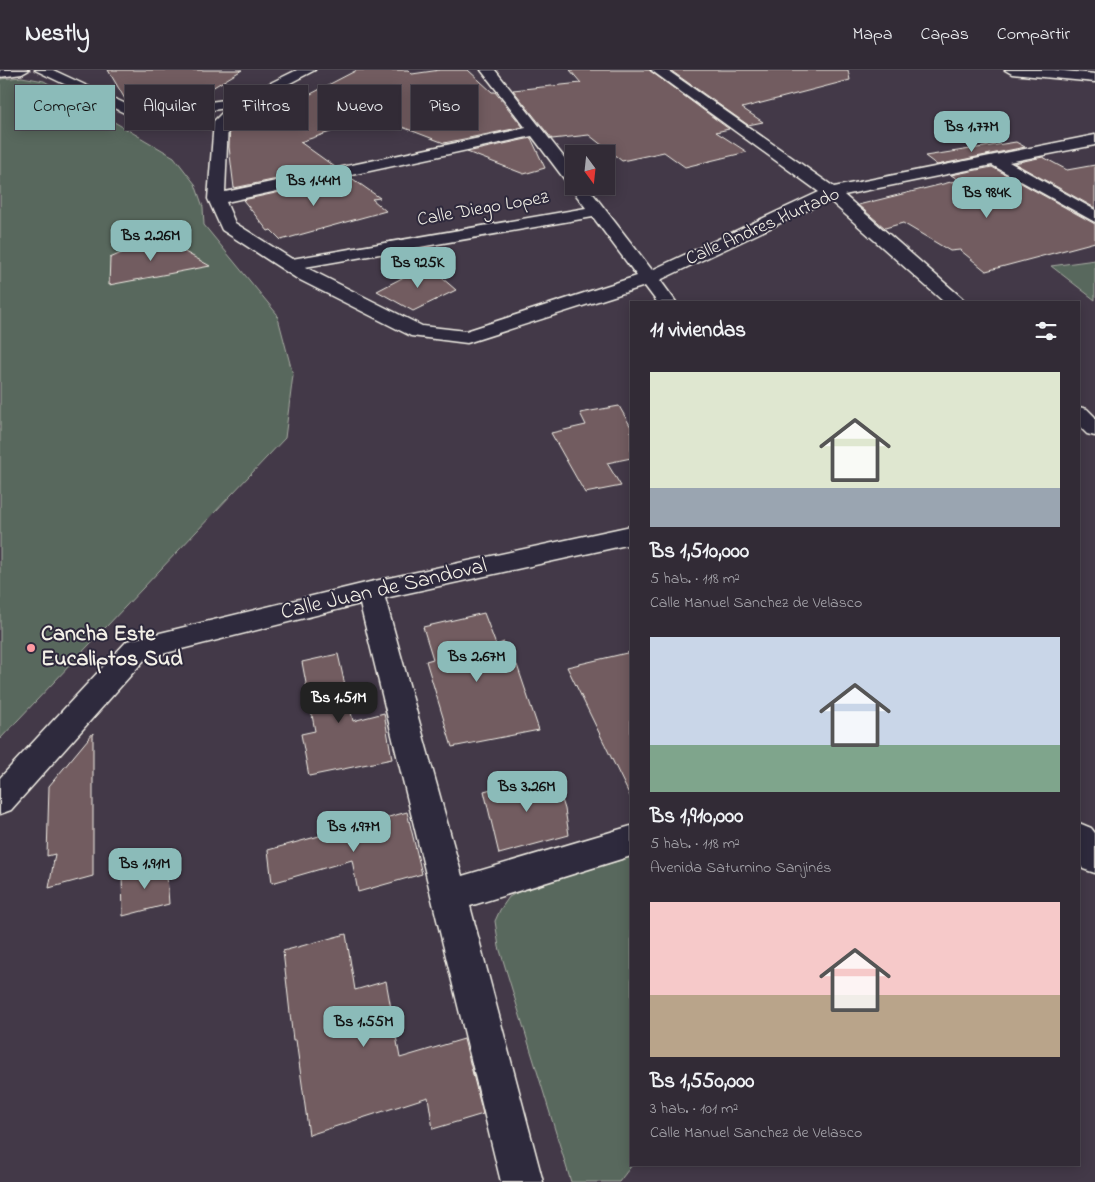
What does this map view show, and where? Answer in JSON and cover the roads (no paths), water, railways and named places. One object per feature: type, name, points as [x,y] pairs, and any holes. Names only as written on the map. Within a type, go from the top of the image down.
[{"type":"street","points":[[0,73],[22,70]]},
{"type":"street","points":[[42,70],[139,116],[224,105]]},
{"type":"street","points":[[278,85],[308,70]]},
{"type":"street","points":[[488,70],[565,169]]},
{"type":"street","points":[[658,70],[831,193],[954,301]]},
{"type":"street","points":[[1012,70],[1095,78]]},
{"type":"street","points":[[224,118],[221,121],[216,198],[228,226],[287,265]]},
{"type":"street","points":[[216,198],[535,131]]},
{"type":"street","name":"Calle Andres Hurtado","points":[[287,265],[418,332],[468,337],[649,278],[831,193],[1095,140]]},
{"type":"street","points":[[994,160],[1095,217]]},
{"type":"street","points":[[585,195],[667,301]]},
{"type":"street","name":"Calle Diego Lopez","points":[[287,265],[597,211]]},
{"type":"street","points":[[1080,415],[1095,428]]},
{"type":"street","points":[[1080,444],[1095,440]]},
{"type":"street","name":"Calle Juan de Sandoval","points":[[0,800],[136,649],[370,592],[630,535]]},
{"type":"street","points":[[370,592],[450,896],[522,1182]]},
{"type":"street","points":[[1080,839],[1095,858]]},
{"type":"street","points":[[450,896],[630,841]]},
{"type":"place","name":"Cancha Este Eucaliptos Sud","points":[[31,648]]}]
